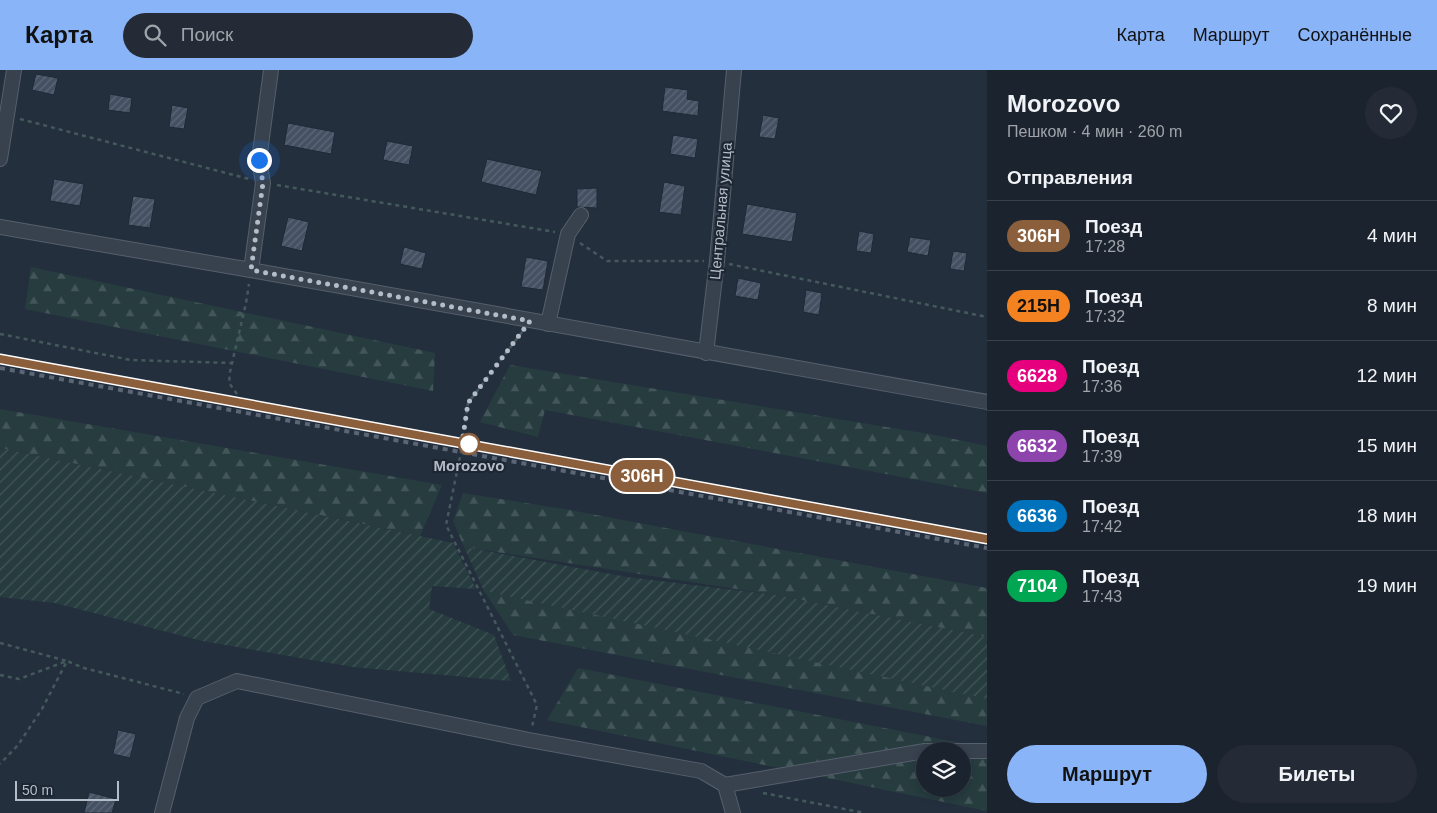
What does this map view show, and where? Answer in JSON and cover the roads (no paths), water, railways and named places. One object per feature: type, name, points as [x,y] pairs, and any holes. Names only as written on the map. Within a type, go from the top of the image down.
[{"type":"street","points":[[0,159],[14,70]]},
{"type":"street","points":[[251,270],[263,183],[259,160],[271,70]]},
{"type":"street","name":"Центральная улица","points":[[706,353],[717,261],[734,70]]},
{"type":"street","points":[[548,324],[568,234],[581,215]]},
{"type":"street","points":[[0,227],[987,402]]},
{"type":"street","points":[[162,813],[187,718],[197,698],[237,681],[529,740],[701,771],[725,784],[916,753]]},
{"type":"street","points":[[971,751],[987,751]]},
{"type":"street","points":[[725,784],[733,813]]},
{"type":"railway","points":[[0,359],[987,539]]},
{"type":"railway","points":[[0,368],[987,548]]},
{"type":"train","name":"306Н","points":[[0,359],[987,539]]},
{"type":"place","name":"Morozovo","points":[[469,444]]}]
